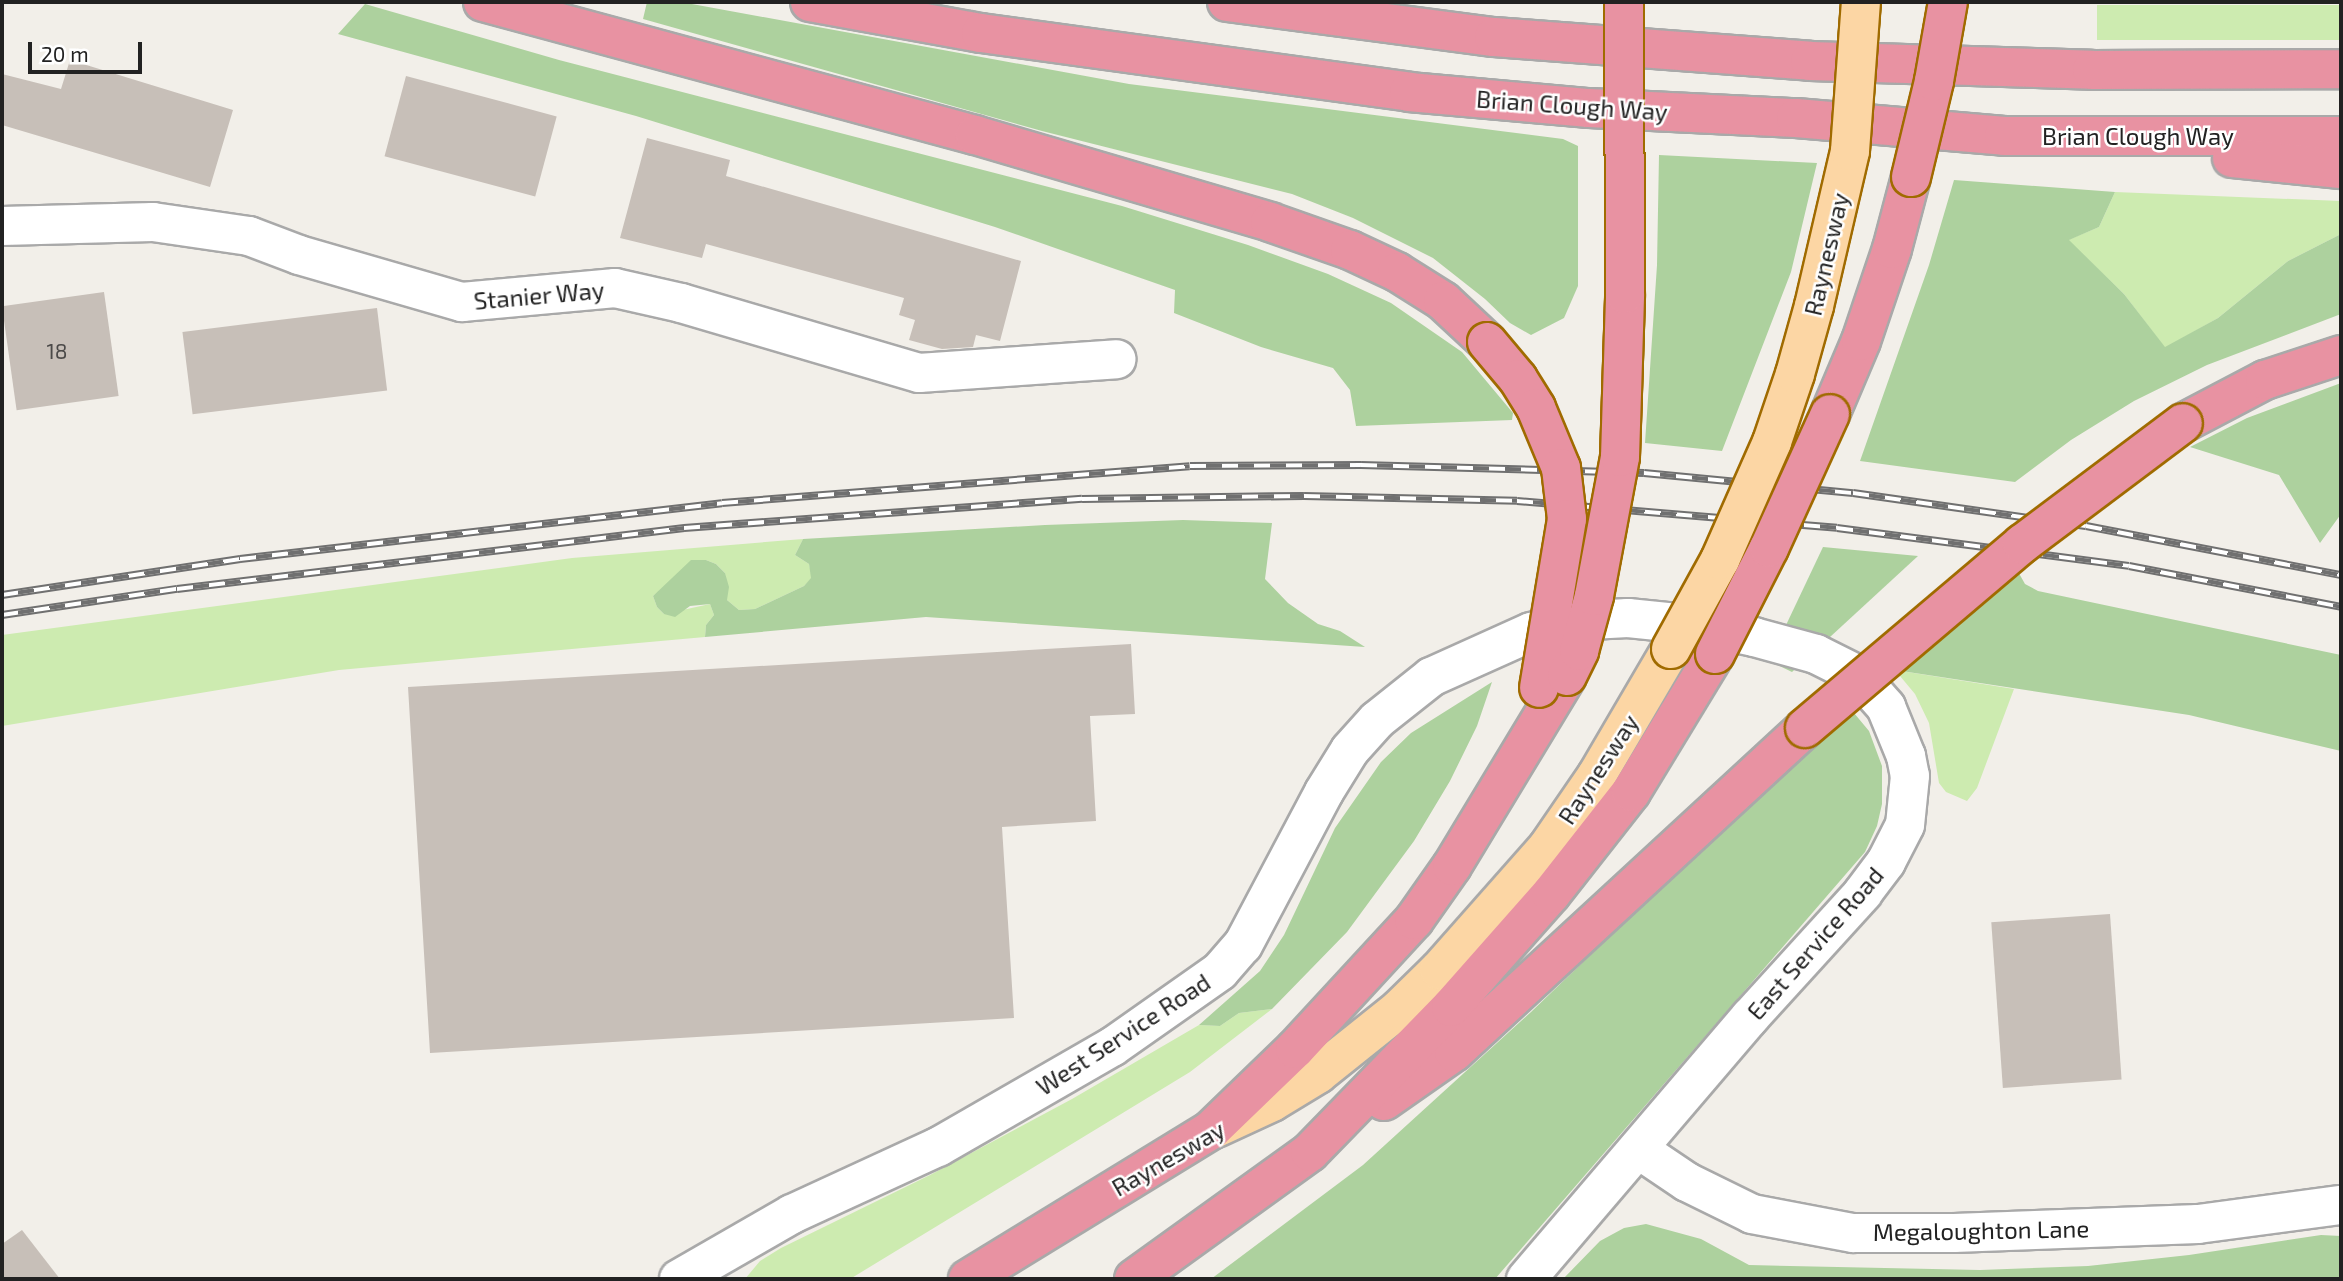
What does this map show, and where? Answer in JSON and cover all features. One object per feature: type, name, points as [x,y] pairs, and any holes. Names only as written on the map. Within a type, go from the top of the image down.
[{"type":"highway","points":[[483,2],[975,135],[1270,222],[1350,250],[1398,272],[1443,301],[1487,342],[1518,379],[1536,408],[1561,468],[1567,519],[1553,682]]},
{"type":"highway","name":"Brian Clough Way","points":[[810,2],[981,33],[1409,92],[1590,108],[1796,118],[2004,136],[2341,136]]},
{"type":"highway","points":[[1227,2],[1494,37],[1810,61],[2092,70],[2341,69]]},
{"type":"highway","points":[[1211,1130],[1332,1011],[1414,919],[1452,866],[1526,742],[1553,682],[1579,651],[1609,526],[1620,447],[1625,294],[1624,2]]},
{"type":"highway","name":"Raynesway","points":[[1135,1279],[1310,1152],[1451,1007],[1551,894],[1631,792],[1695,642],[1769,548],[1861,341],[1892,249],[1911,177],[1934,81],[1948,2]]},
{"type":"highway","points":[[2004,136],[2341,169]]},
{"type":"highway","points":[[1310,1152],[1454,1052],[1805,728],[2012,552],[2183,423],[2264,380],[2341,355]]},
{"type":"highway","name":"Raynesway","points":[[968,1279],[1211,1130]]},
{"type":"main road","name":"Raynesway","points":[[1211,1130],[1272,1102],[1318,1074],[1399,1009],[1439,970],[1547,848],[1695,642],[1720,560],[1772,442],[1801,352],[1850,151],[1861,2]]},
{"type":"street","name":"Stanier Way","points":[[2,226],[153,222],[249,236],[299,254],[461,302],[615,288],[695,307],[919,373],[1118,359]]},
{"type":"street","name":"West Service Road","points":[[679,1279],[792,1214],[949,1141],[1112,1047],[1220,971],[1243,946],[1324,792],[1350,750],[1377,720],[1431,677],[1531,632],[1572,621],[1628,618],[1695,642]]},
{"type":"street","name":"East Service Road","points":[[1526,1279],[1751,1017],[1863,893],[1886,862],[1905,825],[1909,809],[1910,776],[1898,732],[1886,707],[1858,675],[1816,654],[1695,642]]},
{"type":"street","name":"Megaloughton Lane","points":[[1638,1149],[1687,1182],[1752,1214],[1853,1233],[1954,1233],[2198,1224],[2341,1205]]},
{"type":"green space","points":[[647,2],[681,2],[1129,84],[1563,139],[1578,146],[1578,286],[1564,318],[1531,335],[1510,323],[1485,299],[1433,258],[1353,218],[1292,194],[1042,131],[643,19]]},
{"type":"green space","points":[[365,4],[559,60],[1122,206],[1248,245],[1328,274],[1391,303],[1462,352],[1513,413],[1512,420],[1356,426],[1350,390],[1333,368],[1261,347],[1174,313],[1175,290],[995,227],[636,116],[338,34]]},
{"type":"green space","points":[[2097,5],[2341,5],[2341,40],[2097,40]]},
{"type":"green space","points":[[1659,155],[1817,163],[1791,272],[1722,451],[1645,443],[1657,265]]},
{"type":"green space","points":[[1954,180],[2115,192],[2099,227],[2069,240],[2124,294],[2165,347],[2218,318],[2288,261],[2341,234],[2341,314],[2207,365],[2134,401],[2071,440],[2015,482],[1860,461],[1929,265]]},
{"type":"green space","points":[[2115,192],[2341,201],[2341,234],[2288,261],[2218,318],[2165,348],[2124,294],[2068,240],[2099,227]]},
{"type":"green space","points":[[2341,383],[2341,514],[2320,543],[2279,475],[2190,447],[2247,418]]},
{"type":"green space","points":[[1183,520],[1272,523],[1265,579],[1288,603],[1318,624],[1340,631],[1365,647],[926,617],[705,637],[706,625],[714,615],[710,604],[690,606],[675,617],[664,614],[657,607],[653,596],[691,560],[706,560],[716,564],[725,573],[729,587],[727,600],[739,610],[755,609],[804,586],[811,578],[809,564],[795,555],[803,539]]},
{"type":"green space","points":[[803,539],[795,555],[809,564],[812,578],[804,586],[755,609],[739,610],[727,600],[725,573],[716,564],[706,560],[653,596],[657,607],[664,614],[710,604],[714,615],[706,625],[705,637],[339,670],[2,726],[2,635],[572,558]]},
{"type":"green space","points":[[1823,547],[1918,556],[1792,672],[1769,661]]},
{"type":"green space","points":[[2016,568],[2025,584],[2038,591],[2341,655],[2341,751],[2189,715],[1895,670]]},
{"type":"green space","points":[[1895,670],[2014,689],[1977,788],[1967,801],[1946,792],[1939,783],[1929,723],[1915,694]]},
{"type":"green space","points":[[1492,682],[1477,726],[1450,781],[1414,841],[1347,932],[1272,1009],[1239,1013],[1220,1026],[1199,1025],[1260,971],[1284,935],[1335,828],[1381,762],[1411,733]]},
{"type":"green space","points":[[1849,707],[1869,731],[1882,766],[1882,804],[1877,826],[1865,852],[1495,1279],[1211,1279],[1363,1165],[1531,1012]]},
{"type":"green space","points":[[1272,1009],[1190,1072],[850,1279],[745,1279],[760,1261],[781,1248],[930,1175],[1072,1099],[1199,1025],[1220,1026],[1239,1013]]},
{"type":"green space","points":[[1646,1224],[1701,1239],[1749,1265],[1980,1270],[2088,1266],[2189,1255],[2321,1235],[2341,1236],[2341,1279],[1563,1279],[1600,1241],[1624,1228]]},
{"type":"building","points":[[70,60],[233,110],[210,187],[2,125],[2,74],[61,89]]},
{"type":"building","points":[[406,76],[557,116],[535,197],[385,156]]},
{"type":"building","points":[[647,138],[730,160],[726,176],[1021,261],[1000,341],[976,335],[973,347],[942,349],[909,340],[915,320],[899,315],[904,298],[706,244],[702,258],[620,238]]},
{"type":"building","points":[[104,292],[119,396],[17,410],[2,306]]},
{"type":"building","points":[[377,308],[387,390],[193,414],[182,332]]},
{"type":"building","points":[[1131,644],[1135,714],[1090,716],[1096,821],[1002,827],[1014,1018],[430,1053],[408,687]]},
{"type":"building","points":[[2110,914],[2122,1080],[2003,1088],[1991,922]]},
{"type":"building","points":[[22,1230],[60,1279],[2,1279],[2,1244]]},
{"type":"railway","points":[[2,595],[240,559],[722,503],[1190,466],[1361,465],[1644,473],[1853,493],[2086,526],[2341,575]]},
{"type":"railway","points":[[2,615],[177,589],[684,528],[1082,499],[1304,496],[1517,501],[1837,528],[2129,566],[2341,607]]}]
